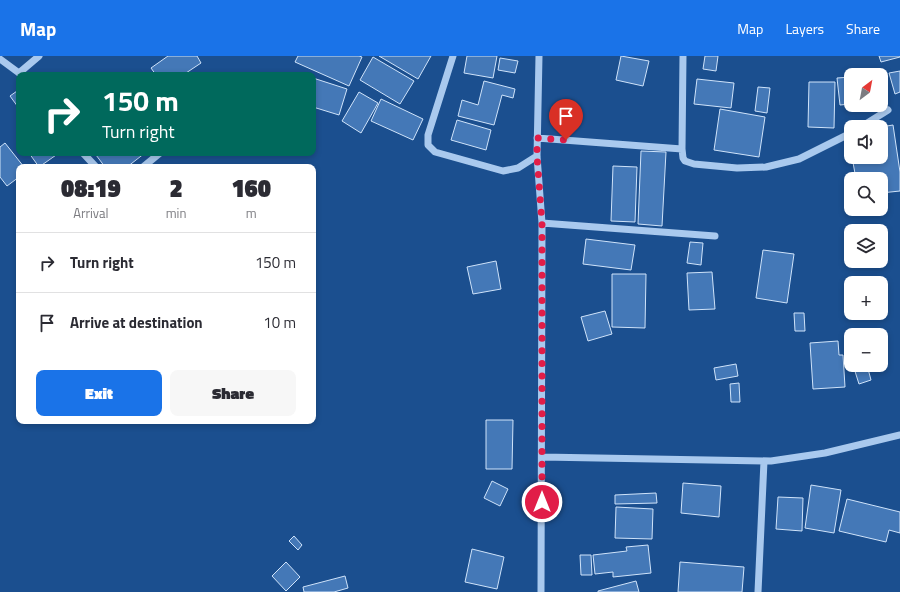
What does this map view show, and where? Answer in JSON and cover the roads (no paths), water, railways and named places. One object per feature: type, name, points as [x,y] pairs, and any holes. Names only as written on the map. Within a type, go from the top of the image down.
[{"type":"street","points":[[22,72],[39,56]]},
{"type":"street","points":[[453,56],[428,135],[428,145],[435,152],[503,171],[518,168],[537,156]]},
{"type":"street","points":[[538,56],[537,156],[542,223],[541,592]]},
{"type":"street","points":[[683,56],[682,149],[683,158],[685,161],[694,164],[737,168],[766,167],[799,160],[844,138]]},
{"type":"street","points":[[0,60],[17,72]]},
{"type":"street","points":[[872,120],[885,112]]},
{"type":"street","points":[[537,138],[682,149]]},
{"type":"street","points":[[86,156],[93,164]]},
{"type":"street","points":[[147,164],[156,156]]},
{"type":"street","points":[[542,223],[715,236]]},
{"type":"street","points":[[542,456],[764,461],[825,453],[900,435]]},
{"type":"street","points":[[758,592],[764,461]]}]
